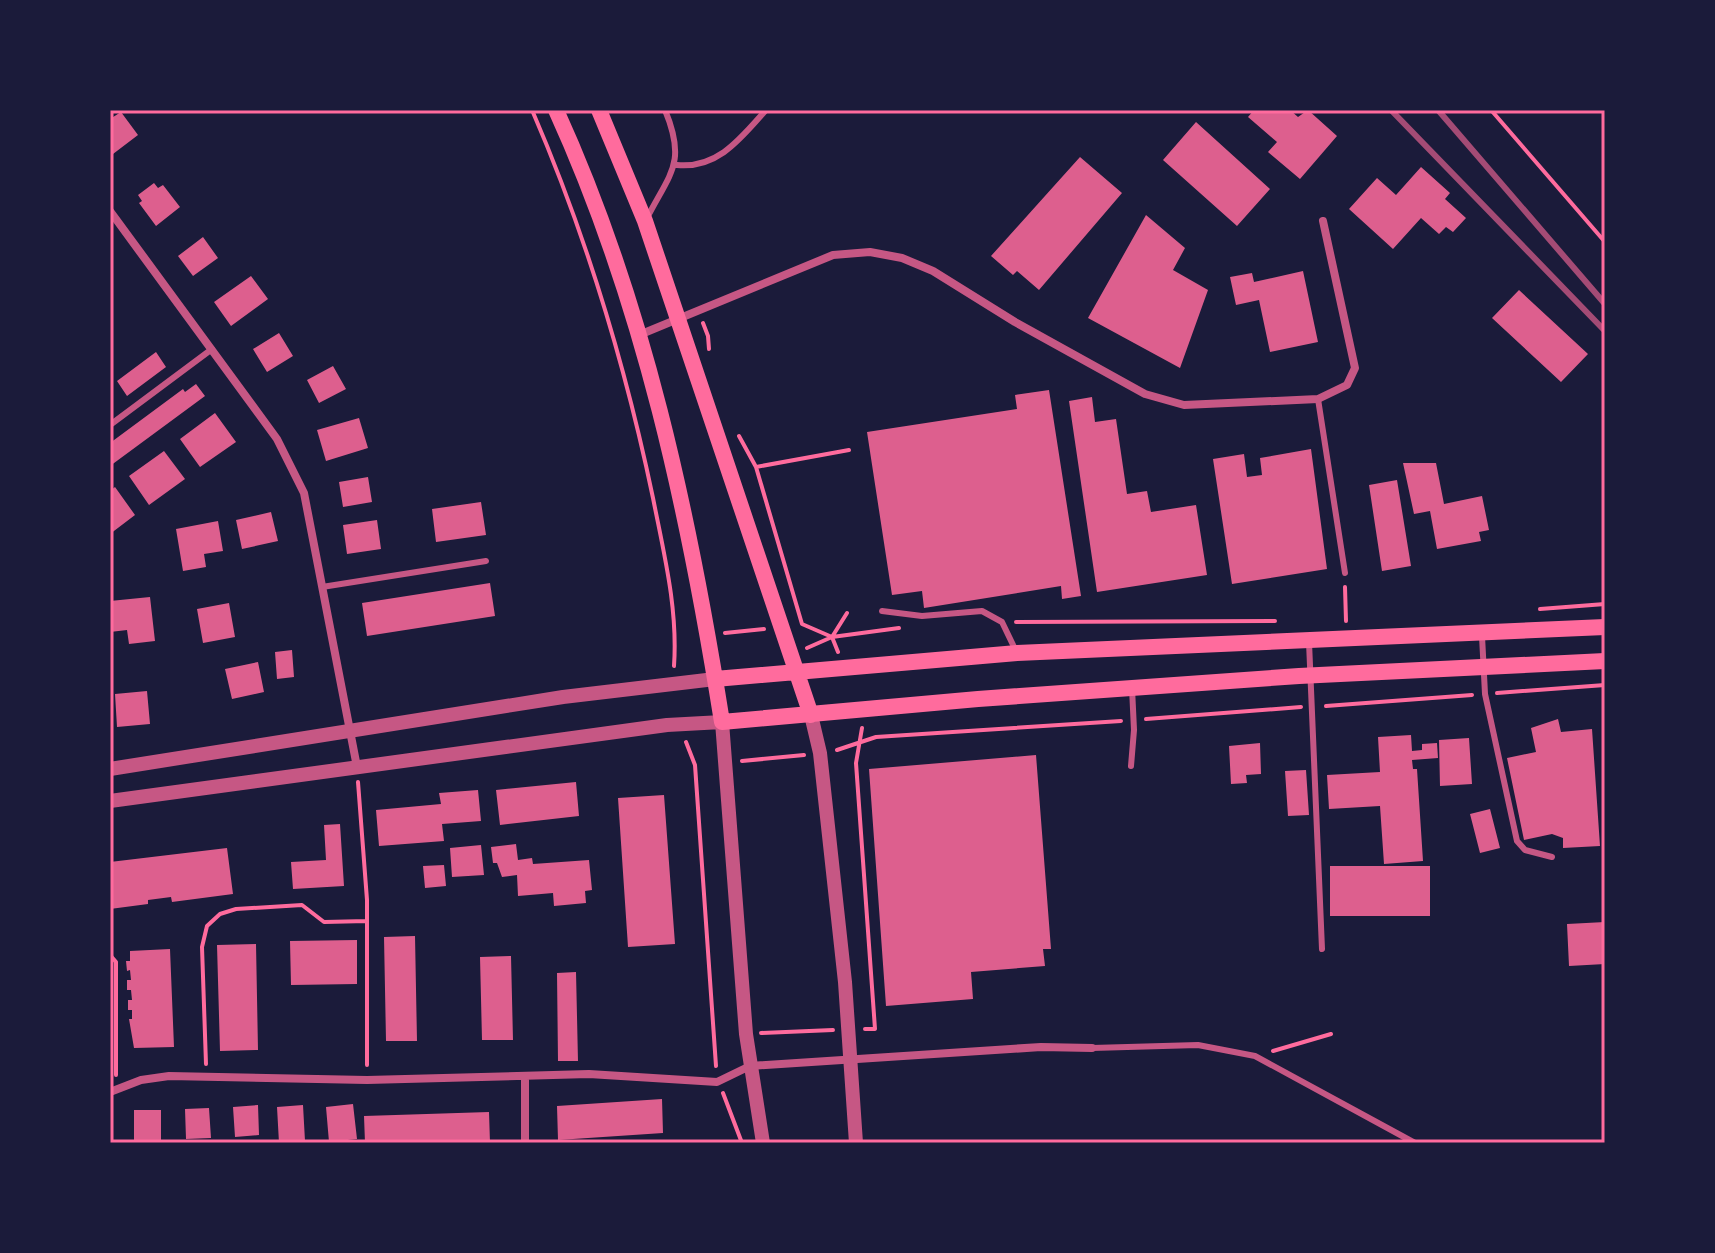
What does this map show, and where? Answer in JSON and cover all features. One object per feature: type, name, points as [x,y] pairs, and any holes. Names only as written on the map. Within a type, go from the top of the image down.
[{"type":"main road","points":[[556,110],[579,160],[639,335],[684,510],[722,722],[1132,688],[1605,661]]},
{"type":"main road","points":[[599,110],[645,221],[811,715]]},
{"type":"main road","points":[[715,679],[1017,653],[1605,627]]},
{"type":"street","points":[[110,211],[277,439],[304,493],[357,767]]},
{"type":"street","points":[[639,335],[833,255],[870,252],[902,258],[933,271],[1015,322],[1145,394],[1184,405],[1318,399],[1347,385],[1355,368],[1323,221]]},
{"type":"street","points":[[110,769],[351,730],[676,682],[715,679]]},
{"type":"street","points":[[811,715],[820,753],[851,1062],[856,1143]]},
{"type":"street","points":[[110,801],[683,724],[722,722],[750,1066],[763,1143]]},
{"type":"street","points":[[113,1090],[141,1080],[207,1076],[367,1080],[589,1074],[717,1082],[750,1066],[851,1062],[1041,1047],[1092,1048]]},
{"type":"street","points":[[525,1077],[525,1143]]},
{"type":"lane","points":[[645,221],[677,165],[675,139],[665,110]]},
{"type":"lane","points":[[677,165],[691,166],[716,159],[734,145],[766,110]]},
{"type":"lane","points":[[110,425],[212,349]]},
{"type":"lane","points":[[1318,399],[1345,573]]},
{"type":"lane","points":[[322,587],[486,561]]},
{"type":"lane","points":[[882,611],[922,616],[982,611],[1002,622],[1017,653]]},
{"type":"lane","points":[[1481,632],[1485,694],[1517,841],[1525,850],[1552,857]]},
{"type":"lane","points":[[1309,642],[1322,949]]},
{"type":"lane","points":[[1131,766],[1134,720],[1132,688]]},
{"type":"lane","points":[[1092,1048],[1198,1045],[1255,1056],[1415,1143]]},
{"type":"path","points":[[532,110],[569,197],[604,299],[667,570],[677,639],[676,682]]},
{"type":"path","points":[[1491,110],[1605,242]]},
{"type":"path","points":[[697,311],[708,336],[709,354]]},
{"type":"path","points":[[734,428],[756,467],[802,624]]},
{"type":"path","points":[[756,467],[849,450]]},
{"type":"path","points":[[1331,621],[1346,621],[1345,573]]},
{"type":"path","points":[[1534,609],[1605,604]]},
{"type":"path","points":[[706,636],[802,624],[832,637],[847,613]]},
{"type":"path","points":[[1042,622],[1285,621]]},
{"type":"path","points":[[726,763],[849,748],[876,737],[1605,685]]},
{"type":"path","points":[[683,724],[687,750],[695,765],[717,1082],[731,1108],[742,1143]]},
{"type":"path","points":[[357,767],[367,921],[367,1080]]},
{"type":"path","points":[[207,1076],[202,947],[207,926],[220,914],[236,909],[302,905],[324,922],[367,921]]},
{"type":"path","points":[[110,955],[116,962],[113,1090]]},
{"type":"path","points":[[1255,1056],[1331,1034]]},
{"type":"building","points":[[1254,110],[1290,110],[1298,117],[1308,110],[1337,136],[1300,179],[1268,152],[1277,142],[1248,117]]},
{"type":"building","points":[[121,112],[138,135],[113,154],[110,119]]},
{"type":"building","points":[[1196,122],[1270,189],[1237,226],[1163,160]]},
{"type":"building","points":[[1080,157],[1122,193],[1039,290],[1017,271],[1013,275],[991,256]]},
{"type":"building","points":[[1421,167],[1450,193],[1445,199],[1466,218],[1453,232],[1446,227],[1439,234],[1421,218],[1393,249],[1349,209],[1377,178],[1396,195]]},
{"type":"building","points":[[154,183],[158,188],[163,185],[180,207],[156,226],[139,203],[142,201],[138,195]]},
{"type":"building","points":[[1146,215],[1185,248],[1173,270],[1208,290],[1180,368],[1088,318]]},
{"type":"building","points":[[203,237],[218,258],[193,276],[178,256]]},
{"type":"building","points":[[1303,271],[1318,342],[1270,352],[1259,300],[1236,305],[1230,277],[1252,273],[1254,282]]},
{"type":"building","points":[[251,276],[268,299],[231,326],[214,302]]},
{"type":"building","points":[[1519,290],[1588,354],[1561,382],[1492,318]]},
{"type":"building","points":[[279,333],[293,356],[267,372],[253,349]]},
{"type":"building","points":[[156,352],[166,367],[127,396],[117,381]]},
{"type":"building","points":[[333,366],[346,389],[319,403],[307,380]]},
{"type":"building","points":[[196,384],[205,396],[110,466],[110,443],[183,389],[185,392]]},
{"type":"building","points":[[1049,390],[1081,596],[1062,599],[1061,586],[924,608],[922,591],[892,595],[867,432],[1017,409],[1015,395]]},
{"type":"building","points":[[1092,397],[1095,422],[1116,419],[1127,494],[1147,491],[1151,512],[1196,505],[1207,575],[1097,592],[1069,401]]},
{"type":"building","points":[[215,413],[236,442],[200,467],[180,439]]},
{"type":"building","points":[[359,418],[368,448],[326,461],[317,430]]},
{"type":"building","points":[[1311,449],[1327,569],[1232,584],[1213,459],[1244,454],[1247,477],[1262,475],[1260,458]]},
{"type":"building","points":[[164,451],[185,479],[149,505],[129,476]]},
{"type":"building","points":[[1403,463],[1436,463],[1444,504],[1482,496],[1489,530],[1479,532],[1481,541],[1437,549],[1430,511],[1414,514]]},
{"type":"building","points":[[368,477],[372,502],[343,507],[339,482]]},
{"type":"building","points":[[1397,480],[1411,566],[1382,571],[1369,485]]},
{"type":"building","points":[[115,487],[135,515],[110,534],[110,491]]},
{"type":"building","points":[[481,502],[486,535],[436,542],[432,509]]},
{"type":"building","points":[[271,512],[278,541],[242,549],[236,520]]},
{"type":"building","points":[[377,520],[381,549],[347,554],[343,525]]},
{"type":"building","points":[[218,521],[223,551],[204,554],[206,567],[183,571],[176,529]]},
{"type":"building","points":[[490,583],[495,616],[367,636],[362,603]]},
{"type":"building","points":[[150,597],[155,641],[129,644],[127,630],[110,632],[110,601]]},
{"type":"building","points":[[229,603],[235,637],[203,643],[197,609]]},
{"type":"building","points":[[292,650],[294,677],[277,679],[275,652]]},
{"type":"building","points":[[258,662],[264,692],[232,699],[225,669]]},
{"type":"building","points":[[147,691],[150,724],[117,727],[115,694]]},
{"type":"building","points":[[1558,719],[1561,732],[1592,729],[1600,846],[1563,848],[1563,838],[1552,834],[1524,840],[1507,758],[1536,752],[1531,728]]},
{"type":"building","points":[[1411,735],[1412,751],[1422,750],[1422,744],[1437,743],[1438,758],[1412,760],[1413,769],[1417,769],[1423,861],[1384,864],[1380,806],[1329,809],[1327,775],[1380,772],[1378,737]]},
{"type":"building","points":[[1469,738],[1472,784],[1440,786],[1439,740]]},
{"type":"building","points":[[1260,743],[1261,774],[1246,775],[1247,783],[1231,784],[1229,746]]},
{"type":"building","points":[[1036,755],[1051,949],[1043,949],[1045,966],[971,972],[973,999],[886,1006],[869,769]]},
{"type":"building","points":[[1306,770],[1309,815],[1288,816],[1285,771]]},
{"type":"building","points":[[576,782],[579,816],[500,825],[496,790]]},
{"type":"building","points":[[478,790],[481,821],[442,824],[444,841],[379,846],[376,810],[441,804],[439,793]]},
{"type":"building","points":[[664,795],[675,944],[628,947],[618,798]]},
{"type":"building","points":[[1490,809],[1500,848],[1480,853],[1470,814]]},
{"type":"building","points":[[340,824],[344,886],[293,889],[291,862],[326,860],[324,825]]},
{"type":"building","points":[[516,844],[518,860],[532,858],[533,864],[589,860],[592,890],[585,891],[586,903],[554,906],[553,893],[518,896],[517,875],[502,877],[497,863],[493,863],[491,847]]},
{"type":"building","points":[[481,845],[484,875],[452,877],[450,848]]},
{"type":"building","points":[[227,848],[233,894],[172,902],[171,897],[148,900],[148,904],[110,909],[110,862]]},
{"type":"building","points":[[444,865],[446,886],[425,888],[423,866]]},
{"type":"building","points":[[1330,866],[1430,866],[1430,916],[1330,916]]},
{"type":"building","points":[[1605,922],[1605,964],[1569,966],[1567,924]]},
{"type":"building","points":[[415,936],[417,1041],[386,1041],[384,937]]},
{"type":"building","points":[[357,940],[357,984],[291,985],[290,941]]},
{"type":"building","points":[[256,944],[258,1050],[220,1051],[217,945]]},
{"type":"building","points":[[170,949],[174,1047],[134,1048],[129,1019],[132,1019],[132,1010],[128,1010],[128,1000],[132,1000],[131,990],[127,990],[127,980],[131,980],[126,961],[130,961],[130,951]]},
{"type":"building","points":[[511,956],[513,1040],[482,1040],[480,957]]},
{"type":"building","points":[[576,972],[578,1061],[558,1061],[557,973]]},
{"type":"building","points":[[662,1099],[663,1133],[558,1140],[557,1106]]},
{"type":"building","points":[[353,1104],[357,1139],[329,1142],[326,1107]]},
{"type":"building","points":[[258,1105],[259,1135],[235,1137],[233,1107]]},
{"type":"building","points":[[303,1105],[305,1141],[279,1143],[277,1107]]},
{"type":"building","points":[[209,1108],[211,1138],[186,1139],[185,1109]]},
{"type":"building","points":[[134,1110],[161,1110],[161,1143],[134,1143]]},
{"type":"building","points":[[489,1112],[490,1143],[365,1143],[364,1116]]},
{"type":"railway","points":[[1391,110],[1605,331]]},
{"type":"railway","points":[[1438,110],[1605,304]]}]
